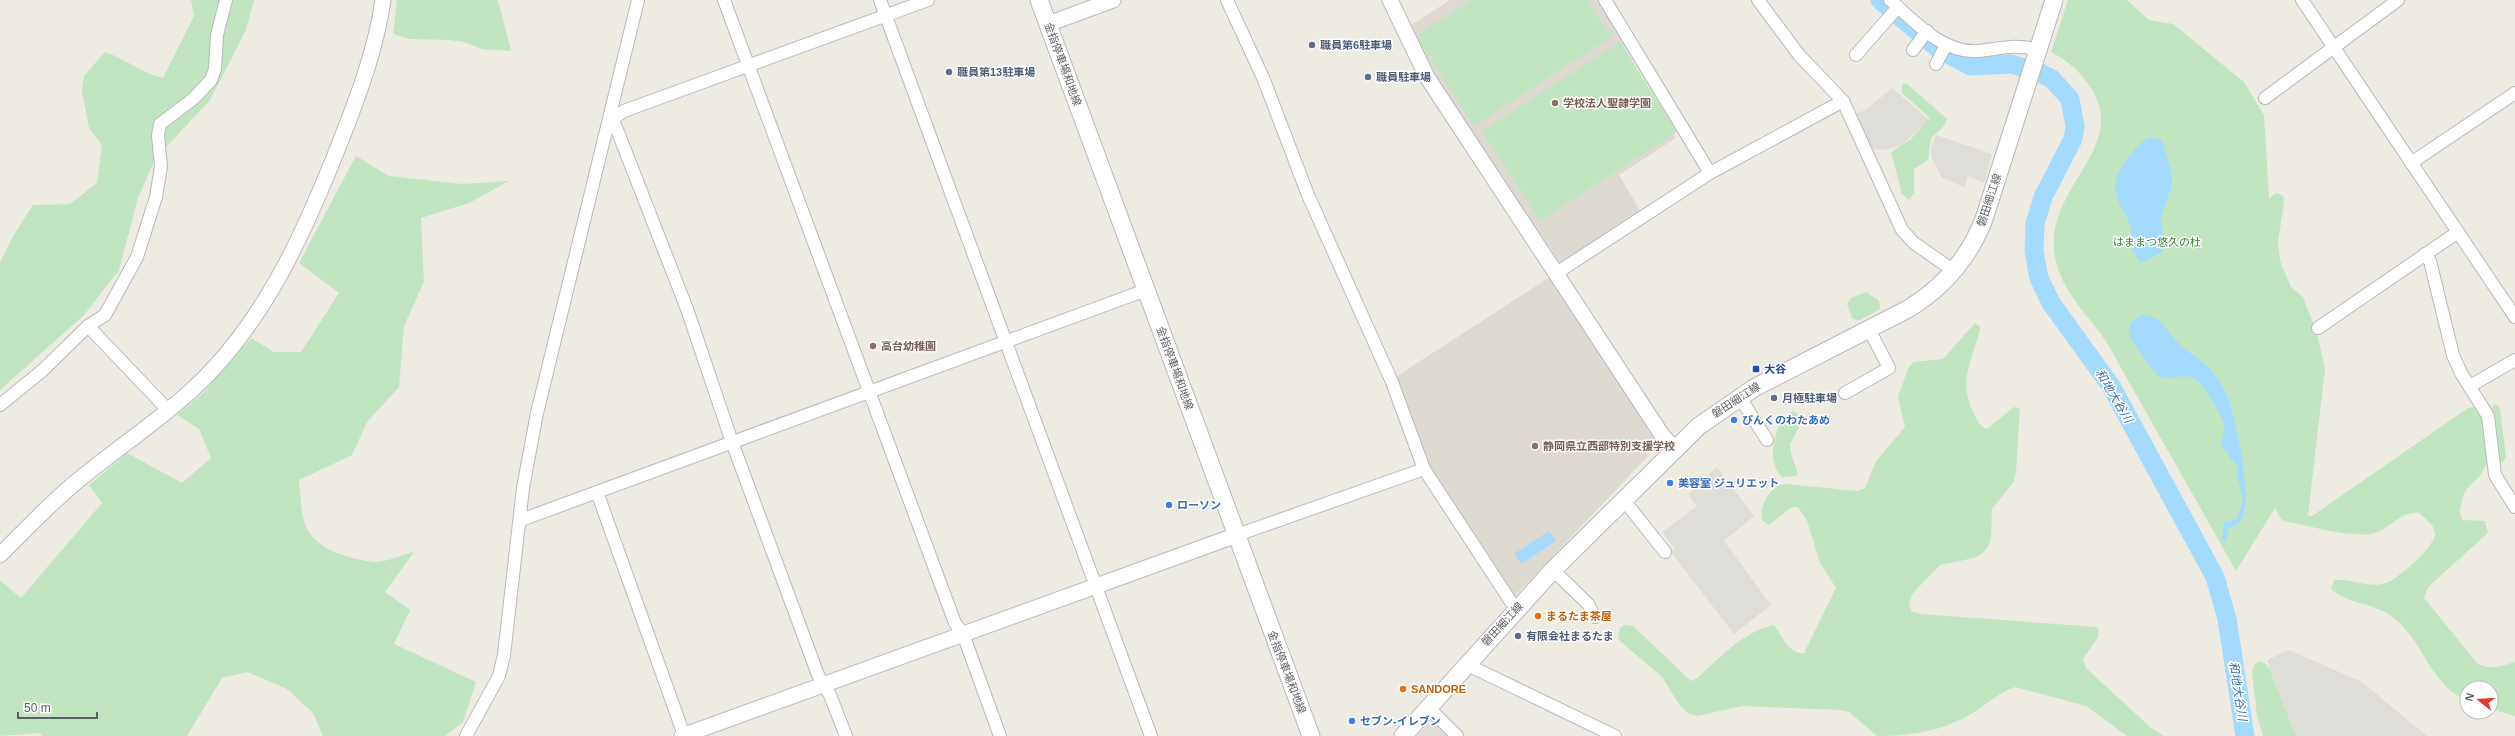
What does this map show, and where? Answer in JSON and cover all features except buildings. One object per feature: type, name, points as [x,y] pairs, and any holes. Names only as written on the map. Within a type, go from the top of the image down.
[{"type":"main road","name":"金指停車場和地線","points":[[1039,0],[1311,736]]},
{"type":"main road","name":"磐田細江線","points":[[1403,736],[1468,662],[1553,570],[1674,448],[1699,426],[1739,396],[1920,302],[1941,286],[1954,271],[1979,231],[2054,0]]},
{"type":"street","points":[[0,405],[43,370],[88,326],[105,315],[137,257],[156,198],[160,175],[158,135],[160,124],[192,99],[211,80],[215,69],[217,35],[226,0]]},
{"type":"street","points":[[0,555],[67,490],[133,440],[194,389],[235,342],[278,278],[304,227],[325,179],[371,60],[379,28],[383,0]]},
{"type":"street","points":[[466,736],[499,676],[504,655],[524,488],[537,413],[638,0]]},
{"type":"street","points":[[724,0],[955,623],[963,634],[1000,736]]},
{"type":"street","points":[[880,0],[1152,736]]},
{"type":"street","points":[[610,117],[615,117],[624,111],[928,0]]},
{"type":"street","points":[[1048,24],[1113,0]]},
{"type":"street","points":[[1227,0],[1264,80],[1308,195],[1392,382],[1424,469],[1511,602],[1517,608]]},
{"type":"street","points":[[1390,0],[1428,77],[1555,274],[1662,435],[1674,448]]},
{"type":"street","points":[[1605,0],[1710,173]]},
{"type":"street","points":[[1758,0],[1799,55],[1843,101],[1902,230],[1914,243],[1954,271]]},
{"type":"street","points":[[2302,0],[2515,317]]},
{"type":"street","points":[[2265,98],[2398,0]]},
{"type":"street","points":[[1856,56],[1882,24],[1895,5],[1946,45],[1961,50],[1977,51],[2013,46],[2036,55]]},
{"type":"street","points":[[1913,50],[1927,31]]},
{"type":"street","points":[[1936,64],[1946,45]]},
{"type":"street","points":[[2411,163],[2515,93]]},
{"type":"street","points":[[1555,274],[1710,173],[1843,101]]},
{"type":"street","points":[[610,117],[616,127],[687,309],[732,442],[818,674],[825,684],[846,736]]},
{"type":"street","points":[[2318,328],[2458,232]]},
{"type":"street","points":[[2425,254],[2430,261],[2453,355],[2488,416],[2495,475],[2515,507]]},
{"type":"street","points":[[521,520],[1146,290]]},
{"type":"street","points":[[88,326],[168,410]]},
{"type":"street","points":[[1845,393],[1889,368],[1869,329]]},
{"type":"street","points":[[2470,386],[2515,360]]},
{"type":"street","points":[[1739,396],[1767,440]]},
{"type":"street","points":[[597,492],[687,735],[1237,535],[1424,469]]},
{"type":"street","points":[[1623,499],[1666,552]]},
{"type":"street","points":[[1553,570],[1588,604],[1595,617]]},
{"type":"street","points":[[1468,662],[1474,668],[1615,736]]},
{"type":"street","points":[[1428,707],[1457,736]]},
{"type":"shaded area","name":"学校法人聖隷学園","points":[[1450,0],[1598,0],[1676,138],[1619,175],[1640,210],[1561,265],[1430,69],[1410,26]]},
{"type":"shaded area","points":[[1892,88],[1929,120],[1902,145],[1887,150],[1869,148],[1854,114],[1866,110]]},
{"type":"shaded area","points":[[1936,135],[1992,154],[1984,183],[1968,176],[1964,187],[1942,178],[1932,158],[1931,148]]},
{"type":"shaded area","name":"静岡県立西部特別支援学校","points":[[1550,277],[1653,436],[1648,456],[1513,598],[1427,466],[1394,378]]},
{"type":"shaded area","points":[[1717,467],[1754,516],[1724,541],[1771,605],[1734,634],[1671,552],[1675,549],[1662,532],[1697,506],[1688,494]]},
{"type":"shaded area","points":[[2289,650],[2362,682],[2427,736],[2296,736],[2267,660]]},
{"type":"shaded area","points":[[1434,718],[1451,736],[1417,736]]},
{"type":"green space","points":[[191,0],[254,0],[246,30],[210,100],[155,159],[138,198],[119,270],[84,315],[0,390],[0,263],[12,238],[33,205],[70,204],[97,183],[102,145],[89,128],[82,92],[84,76],[105,52],[148,73],[163,78],[194,16]]},
{"type":"green space","points":[[397,0],[498,0],[511,51],[482,49],[464,42],[449,40],[410,39],[393,34]]},
{"type":"green space","points":[[1471,0],[1588,0],[1611,37],[1474,126],[1416,36]]},
{"type":"green space","name":"はままつ悠久の杜","points":[[2068,0],[2127,0],[2149,20],[2173,24],[2244,82],[2264,115],[2269,198],[2277,193],[2283,196],[2284,202],[2278,242],[2280,261],[2291,287],[2303,297],[2317,333],[2325,369],[2308,515],[2312,516],[2468,408],[2474,407],[2478,411],[2482,418],[2486,435],[2488,454],[2487,461],[2482,473],[2466,491],[2463,497],[2460,513],[2463,520],[2485,521],[2488,533],[2429,586],[2424,598],[2477,663],[2486,667],[2491,667],[2515,662],[2515,716],[2499,711],[2499,680],[2459,680],[2459,696],[2444,684],[2435,674],[2414,640],[2395,619],[2380,610],[2346,598],[2331,589],[2334,580],[2347,580],[2380,585],[2392,580],[2408,568],[2430,544],[2435,532],[2428,521],[2419,513],[2406,515],[2383,529],[2370,534],[2361,535],[2340,533],[2288,522],[2282,520],[2275,508],[2236,571],[2111,350],[2101,334],[2078,305],[2060,275],[2054,251],[2055,228],[2062,207],[2094,149],[2100,130],[2100,111],[2092,90],[2084,78],[2064,60],[2051,52]]},
{"type":"green space","points":[[1620,42],[1677,132],[1540,221],[1482,131]]},
{"type":"green space","points":[[1906,83],[1947,119],[1944,126],[1931,138],[1928,160],[1914,169],[1914,193],[1909,200],[1902,194],[1891,152],[1910,140],[1930,118],[1902,93],[1902,85]]},
{"type":"green space","points":[[356,156],[389,176],[462,184],[509,181],[469,203],[421,218],[424,282],[404,326],[399,387],[367,422],[352,455],[299,480],[301,507],[306,526],[314,539],[321,544],[348,557],[375,562],[389,560],[414,552],[385,592],[410,610],[394,644],[476,682],[463,722],[445,736],[323,736],[313,713],[287,689],[247,672],[222,678],[187,736],[42,736],[40,733],[0,736],[0,580],[21,598],[102,503],[89,485],[127,453],[182,483],[211,458],[199,429],[177,415],[203,393],[251,338],[274,352],[301,352],[339,293],[299,263]]},
{"type":"green space","points":[[1866,292],[1879,301],[1880,309],[1858,321],[1852,318],[1847,304],[1851,298]]},
{"type":"green space","points":[[1975,323],[1980,327],[1980,330],[1967,373],[1966,383],[1970,404],[1980,424],[1987,429],[2014,407],[2020,409],[2016,472],[2013,483],[1992,509],[1991,538],[1988,547],[1982,554],[1974,558],[1940,565],[1913,593],[1909,602],[1911,611],[1920,614],[2097,627],[2099,631],[2098,637],[2083,659],[2086,668],[2151,728],[2164,736],[2127,736],[2086,706],[2015,687],[1998,695],[1971,714],[1949,725],[1913,734],[1901,735],[1877,736],[1849,712],[1839,710],[1742,706],[1697,716],[1688,713],[1681,707],[1662,677],[1620,641],[1618,637],[1620,628],[1624,625],[1633,626],[1691,681],[1696,679],[1742,639],[1763,628],[1774,625],[1790,648],[1799,653],[1804,653],[1836,588],[1820,563],[1807,521],[1798,507],[1792,507],[1769,525],[1762,520],[1762,509],[1767,497],[1775,488],[1786,484],[1858,491],[1865,488],[1876,461],[1905,427],[1898,397],[1908,369],[1913,362],[1943,359]]},
{"type":"green space","points":[[2495,404],[2500,408],[2506,457],[2502,463],[2499,462],[2491,409]]},
{"type":"green space","points":[[1793,411],[1801,416],[1803,420],[1790,444],[1791,453],[1798,474],[1795,476],[1782,477],[1777,470],[1774,461],[1774,442],[1781,423],[1786,416]]},
{"type":"green space","points":[[2259,661],[2265,663],[2270,669],[2296,736],[2263,736],[2257,716],[2252,672],[2254,665]]},
{"type":"water","points":[[2149,137],[2162,140],[2172,175],[2172,185],[2160,220],[2165,246],[2163,251],[2141,263],[2130,246],[2132,234],[2129,223],[2116,195],[2116,184],[2119,172],[2129,157],[2140,144]]},
{"type":"water","points":[[2140,315],[2154,317],[2180,345],[2210,369],[2225,391],[2230,403],[2241,451],[2246,493],[2244,511],[2239,523],[2229,527],[2226,542],[2222,539],[2224,521],[2229,522],[2238,517],[2243,499],[2237,477],[2237,467],[2221,444],[2224,428],[2223,421],[2206,390],[2195,379],[2187,376],[2168,378],[2161,377],[2149,365],[2134,345],[2130,334],[2130,324]]},
{"type":"water","points":[[1549,531],[1556,541],[1521,564],[1514,554]]},
{"type":"waterway","name":"和地大谷川","points":[[1880,0],[1940,50],[1971,66],[2011,64],[2040,73],[2052,79],[2070,99],[2075,126],[2073,139],[2043,197],[2035,224],[2034,251],[2039,278],[2051,303],[2111,386],[2215,577],[2227,619],[2245,736]]},
{"type":"place","name":"職員第6駐車場","points":[[1312,45]]},
{"type":"place","name":"職員第13駐車場","points":[[949,72]]},
{"type":"place","name":"職員駐車場","points":[[1368,77]]},
{"type":"place","name":"学校法人聖隷学園","points":[[1555,103]]},
{"type":"place","name":"高台幼稚園","points":[[873,346]]},
{"type":"place","name":"大谷","points":[[1756,369]]},
{"type":"place","name":"月極駐車場","points":[[1774,398]]},
{"type":"place","name":"ぴんくのわたあめ","points":[[1734,420]]},
{"type":"place","name":"静岡県立西部特別支援学校","points":[[1535,446]]},
{"type":"place","name":"美容室 ジュリエット","points":[[1670,483]]},
{"type":"place","name":"ローソン","points":[[1169,505]]},
{"type":"place","name":"まるたま茶屋","points":[[1538,616]]},
{"type":"place","name":"有限会社まるたま","points":[[1518,636]]},
{"type":"place","name":"SANDORE","points":[[1403,689]]},
{"type":"place","name":"セブン-イレブン","points":[[1352,721]]}]
